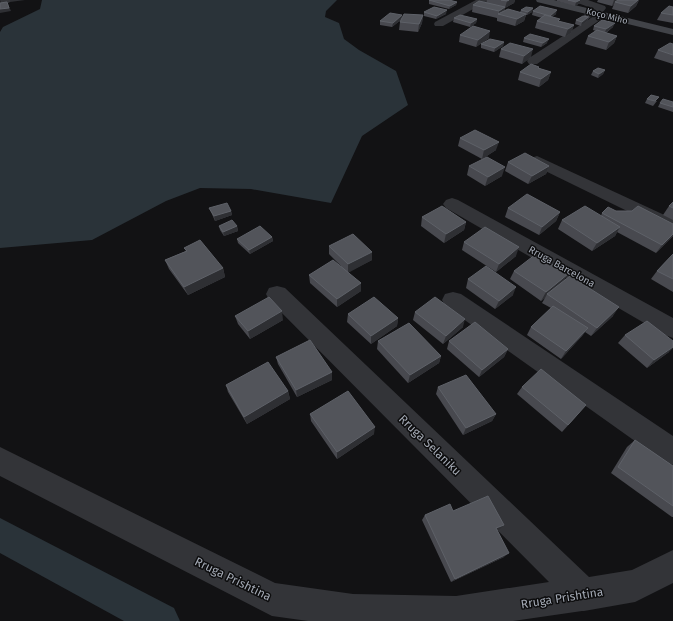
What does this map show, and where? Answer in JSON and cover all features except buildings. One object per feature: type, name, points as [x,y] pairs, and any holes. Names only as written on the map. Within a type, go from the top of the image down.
[{"type":"street","points":[[440,24],[484,0]]},
{"type":"street","name":"Koço Miho","points":[[541,0],[673,32]]},
{"type":"street","points":[[533,62],[599,14],[601,8],[578,0]]},
{"type":"street","points":[[537,161],[673,226]]},
{"type":"street","name":"Rruga Barcelona","points":[[452,204],[673,329]]},
{"type":"street","name":"Rruga Selaniku","points":[[277,294],[584,595]]},
{"type":"street","points":[[453,300],[673,452]]},
{"type":"street","name":"Rruga Prishtina","points":[[0,461],[272,599],[353,611],[456,613],[584,595],[635,586],[673,566]]},
{"type":"shaded area","points":[[42,0],[337,0],[326,11],[325,17],[339,23],[344,39],[359,50],[396,71],[408,105],[362,136],[331,203],[251,189],[200,188],[166,201],[92,240],[0,248],[0,32],[3,27],[40,9]]},
{"type":"waterway","points":[[0,535],[161,621]]}]
